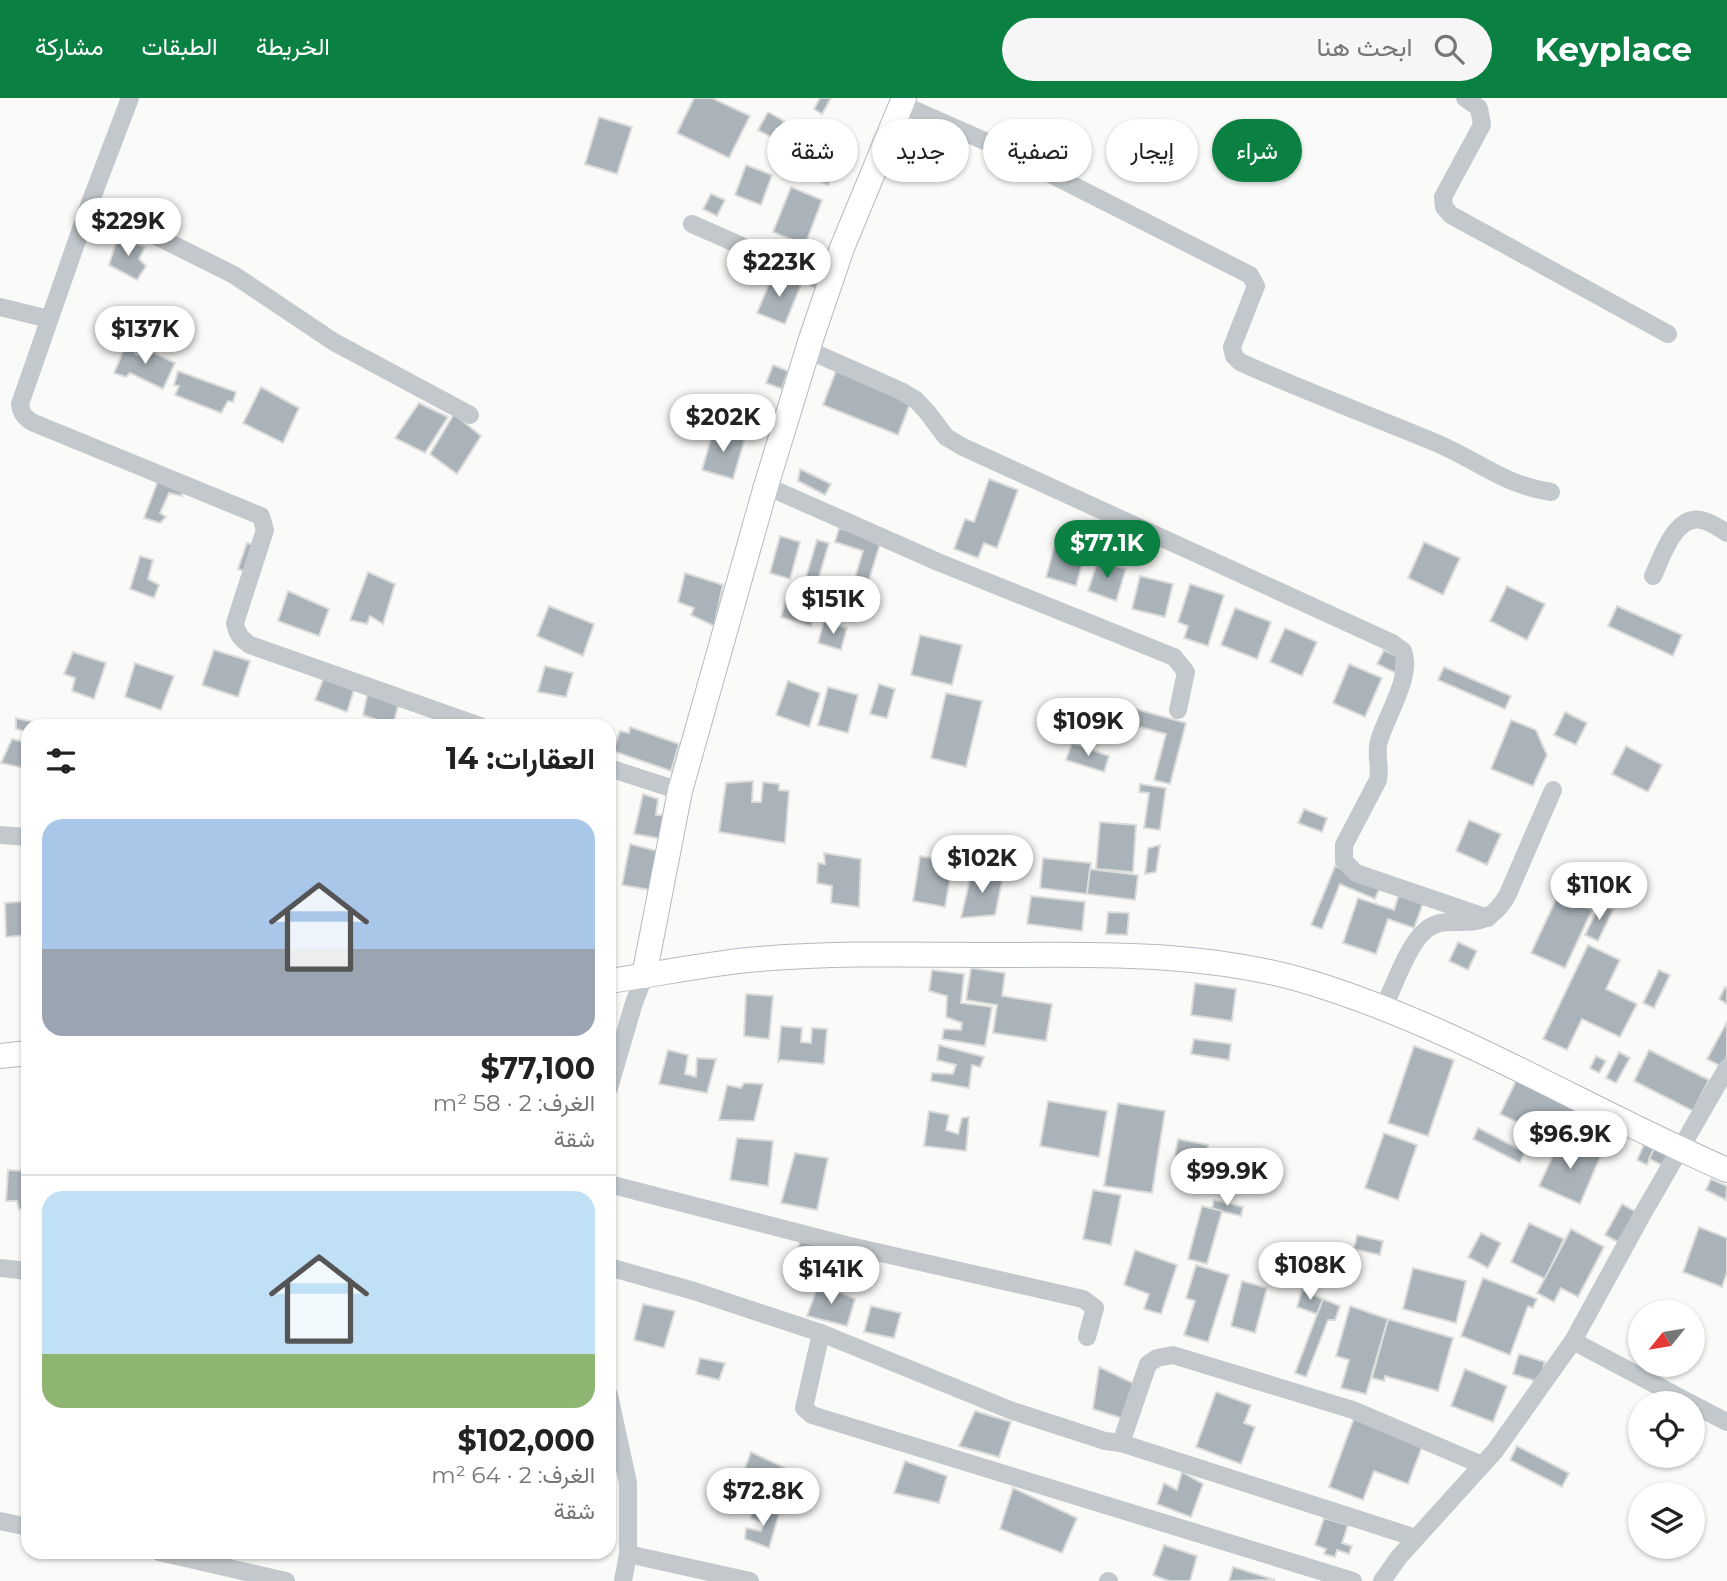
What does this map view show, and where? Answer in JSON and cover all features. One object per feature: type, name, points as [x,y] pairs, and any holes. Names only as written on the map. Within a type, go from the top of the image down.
[{"type":"street","points":[[130,98],[49,319],[20,410],[26,419],[261,516],[265,530],[235,623],[236,631],[242,640],[460,719]]},
{"type":"street","points":[[1465,98],[1479,108],[1482,125],[1443,197],[1444,206],[1451,215],[1668,334]]},
{"type":"street","points":[[616,1064],[644,976],[680,791],[766,486],[842,248],[897,100],[987,142],[1250,275],[1256,286],[1231,347],[1240,362],[1318,397],[1436,442],[1508,481],[1551,492]]},
{"type":"street","points":[[90,203],[234,275],[334,342],[470,415]]},
{"type":"street","points":[[692,224],[830,285]]},
{"type":"street","points":[[0,307],[49,319]]},
{"type":"street","points":[[808,350],[916,400],[946,437],[963,447],[1392,643],[1403,651],[1406,667],[1390,716],[1378,742],[1378,780],[1344,845],[1344,861],[1356,873],[1488,918]]},
{"type":"street","points":[[766,486],[938,562],[1174,657],[1186,672],[1178,710]]},
{"type":"street","points":[[1653,576],[1673,534],[1684,525],[1700,520],[1727,533]]},
{"type":"street","points":[[616,770],[680,791]]},
{"type":"street","points":[[1384,1007],[1415,943],[1426,929],[1437,924],[1488,918],[1498,911],[1553,790]]},
{"type":"street","points":[[0,835],[21,836]]},
{"type":"street","points":[[616,980],[758,959],[872,955],[1095,954],[1211,962],[1258,969],[1309,982],[1384,1007],[1483,1051],[1679,1150],[1727,1170]]},
{"type":"street","points":[[0,1056],[21,1054]]},
{"type":"street","points":[[1382,1581],[1416,1538],[1482,1465],[1573,1341],[1727,1068]]},
{"type":"street","points":[[616,1186],[846,1245],[1083,1299],[1095,1308],[1087,1337]]},
{"type":"street","points":[[0,1268],[21,1270]]},
{"type":"street","points":[[616,1269],[694,1291],[821,1333],[1010,1410],[1416,1538]]},
{"type":"street","points":[[821,1333],[804,1408],[812,1415],[1353,1581]]},
{"type":"street","points":[[1573,1341],[1667,1391]]},
{"type":"street","points":[[1121,1443],[1148,1364],[1157,1358],[1172,1355],[1353,1410],[1482,1465]]},
{"type":"street","points":[[1705,1411],[1727,1422]]},
{"type":"street","points":[[616,1453],[628,1483],[628,1554],[623,1581]]},
{"type":"street","points":[[0,1521],[21,1526]]},
{"type":"street","points":[[628,1554],[750,1581]]},
{"type":"street","points":[[190,1559],[286,1581]]},
{"type":"building","points":[[694,98],[712,98],[750,116],[729,158],[677,133]]},
{"type":"building","points":[[820,98],[831,98],[822,114],[814,109]]},
{"type":"building","points":[[768,112],[780,119],[767,119],[767,135],[758,130]]},
{"type":"building","points":[[599,117],[632,127],[617,174],[585,164]]},
{"type":"building","points":[[746,165],[767,173],[767,182],[769,182],[761,205],[735,195]]},
{"type":"building","points":[[791,187],[822,200],[805,245],[773,232]]},
{"type":"building","points":[[711,194],[725,200],[717,216],[703,209]]},
{"type":"building","points":[[118,236],[145,247],[139,259],[146,266],[137,280],[109,265]]},
{"type":"building","points":[[773,274],[801,285],[785,324],[757,313]]},
{"type":"building","points":[[127,342],[138,347],[135,354],[147,359],[148,350],[175,363],[163,389],[130,373],[126,377],[114,373]]},
{"type":"building","points":[[773,365],[788,371],[782,389],[766,383]]},
{"type":"building","points":[[178,371],[236,392],[233,402],[228,401],[221,413],[175,395],[179,386],[174,385]]},
{"type":"building","points":[[836,371],[911,401],[898,435],[823,405]]},
{"type":"building","points":[[261,387],[299,408],[283,443],[243,423]]},
{"type":"building","points":[[419,403],[448,417],[425,453],[395,438]]},
{"type":"building","points":[[454,414],[481,436],[457,474],[430,454]]},
{"type":"building","points":[[714,428],[745,438],[733,479],[702,470]]},
{"type":"building","points":[[800,469],[831,484],[825,495],[798,481]]},
{"type":"building","points":[[159,478],[183,487],[182,496],[169,493],[160,513],[166,517],[160,523],[144,518]]},
{"type":"building","points":[[989,479],[1018,490],[997,548],[984,543],[978,558],[954,549],[965,519],[974,522]]},
{"type":"building","points":[[839,528],[881,541],[862,602],[849,598],[863,551],[835,542]]},
{"type":"building","points":[[780,536],[800,542],[790,579],[770,573]]},
{"type":"building","points":[[817,540],[829,543],[818,580],[806,577]]},
{"type":"building","points":[[1424,542],[1460,558],[1443,595],[1408,578]]},
{"type":"building","points":[[247,543],[258,546],[248,573],[238,569]]},
{"type":"building","points":[[1054,548],[1084,557],[1076,586],[1046,577]]},
{"type":"building","points":[[140,556],[153,560],[148,579],[159,585],[154,598],[130,589]]},
{"type":"building","points":[[1098,560],[1126,569],[1116,601],[1088,591]]},
{"type":"building","points":[[368,572],[395,584],[383,624],[370,616],[367,624],[350,620]]},
{"type":"building","points":[[685,573],[723,585],[714,626],[691,615],[694,608],[678,602]]},
{"type":"building","points":[[1140,576],[1173,584],[1165,617],[1132,609]]},
{"type":"building","points":[[1190,584],[1224,595],[1208,646],[1184,638],[1188,626],[1178,622]]},
{"type":"building","points":[[1507,586],[1545,604],[1527,640],[1490,621]]},
{"type":"building","points":[[790,587],[819,595],[811,626],[781,617]]},
{"type":"building","points":[[288,591],[329,609],[319,636],[278,621]]},
{"type":"building","points":[[549,606],[594,624],[583,656],[537,636]]},
{"type":"building","points":[[1617,606],[1682,635],[1673,656],[1608,626]]},
{"type":"building","points":[[1235,608],[1271,622],[1257,659],[1221,645]]},
{"type":"building","points":[[824,621],[847,628],[841,650],[818,643]]},
{"type":"building","points":[[1285,628],[1317,642],[1302,676],[1270,662]]},
{"type":"building","points":[[920,635],[962,645],[952,685],[911,675]]},
{"type":"building","points":[[214,650],[250,661],[238,697],[202,685]]},
{"type":"building","points":[[1384,650],[1397,656],[1396,673],[1377,664]]},
{"type":"building","points":[[73,652],[106,663],[94,699],[72,691],[75,678],[64,674]]},
{"type":"building","points":[[135,663],[174,676],[161,710],[125,697]]},
{"type":"building","points":[[1349,664],[1382,678],[1365,717],[1333,703]]},
{"type":"building","points":[[545,666],[573,673],[566,697],[538,692]]},
{"type":"building","points":[[1444,667],[1511,696],[1505,709],[1438,680]]},
{"type":"building","points":[[325,675],[355,687],[347,712],[315,700]]},
{"type":"building","points":[[788,681],[820,693],[809,727],[776,715]]},
{"type":"building","points":[[879,684],[895,689],[887,718],[870,714]]},
{"type":"building","points":[[828,687],[858,695],[848,733],[818,725]]},
{"type":"building","points":[[368,691],[399,702],[395,719],[374,719],[363,715]]},
{"type":"building","points":[[946,693],[982,701],[966,767],[931,758]]},
{"type":"building","points":[[1125,706],[1186,723],[1170,784],[1154,780],[1166,734],[1121,722]]},
{"type":"building","points":[[1565,712],[1587,723],[1576,745],[1554,735]]},
{"type":"building","points":[[16,718],[21,719],[21,730],[16,729]]},
{"type":"building","points":[[1511,720],[1536,730],[1547,755],[1533,786],[1491,769]]},
{"type":"building","points":[[630,727],[679,744],[671,771],[616,752],[620,731],[629,733]]},
{"type":"building","points":[[12,739],[21,741],[21,767],[1,763]]},
{"type":"building","points":[[1072,743],[1109,756],[1104,772],[1066,760]]},
{"type":"building","points":[[1626,746],[1662,765],[1648,792],[1612,774]]},
{"type":"building","points":[[753,781],[752,802],[761,802],[763,782],[779,784],[779,790],[789,791],[785,843],[719,832],[726,783]]},
{"type":"building","points":[[1140,784],[1166,788],[1160,830],[1144,828],[1149,793],[1139,792]]},
{"type":"building","points":[[643,794],[658,799],[656,815],[669,815],[663,839],[634,834]]},
{"type":"building","points":[[1304,809],[1327,818],[1322,832],[1298,823]]},
{"type":"building","points":[[1469,820],[1501,834],[1487,865],[1456,851]]},
{"type":"building","points":[[1100,822],[1136,825],[1133,872],[1096,869]]},
{"type":"building","points":[[630,844],[661,852],[656,891],[622,885]]},
{"type":"building","points":[[1160,845],[1156,872],[1145,874],[1148,848]]},
{"type":"building","points":[[824,853],[861,859],[859,907],[831,903],[832,886],[817,883],[818,863],[825,864]]},
{"type":"building","points":[[920,856],[953,862],[945,907],[913,901]]},
{"type":"building","points":[[1043,858],[1091,863],[1087,894],[1040,888]]},
{"type":"building","points":[[1335,866],[1381,885],[1375,899],[1340,884],[1322,929],[1311,925]]},
{"type":"building","points":[[1090,869],[1138,875],[1135,900],[1087,894]]},
{"type":"building","points":[[972,870],[1003,877],[995,915],[961,918]]},
{"type":"building","points":[[1399,894],[1423,903],[1414,928],[1388,919],[1376,954],[1343,943],[1358,898],[1394,910]]},
{"type":"building","points":[[1558,895],[1592,910],[1565,968],[1531,953]]},
{"type":"building","points":[[1031,896],[1085,902],[1082,931],[1027,924]]},
{"type":"building","points":[[21,902],[21,936],[6,937],[5,903]]},
{"type":"building","points":[[1600,904],[1613,910],[1598,941],[1585,935]]},
{"type":"building","points":[[1108,912],[1129,913],[1127,935],[1106,934]]},
{"type":"building","points":[[1458,942],[1477,951],[1468,970],[1449,961]]},
{"type":"building","points":[[1588,945],[1620,960],[1606,989],[1637,1004],[1620,1037],[1582,1019],[1567,1050],[1543,1039]]},
{"type":"building","points":[[971,968],[1005,973],[1002,996],[1052,1004],[1046,1041],[993,1033],[997,1005],[966,1000]]},
{"type":"building","points":[[932,970],[964,974],[961,1003],[992,1007],[985,1046],[942,1039],[944,1029],[961,1030],[962,1023],[946,1017],[947,996],[929,991]]},
{"type":"building","points":[[1659,970],[1670,975],[1654,1008],[1643,1003]]},
{"type":"building","points":[[1195,983],[1236,989],[1232,1021],[1191,1015]]},
{"type":"building","points":[[1725,987],[1727,988],[1727,1004],[1719,999]]},
{"type":"building","points":[[746,994],[773,996],[769,1039],[744,1036]]},
{"type":"building","points":[[1727,1022],[1727,1057],[1722,1067],[1707,1059]]},
{"type":"building","points":[[781,1026],[802,1028],[801,1042],[811,1043],[812,1028],[827,1029],[824,1064],[781,1060],[778,1062]]},
{"type":"building","points":[[1194,1039],[1231,1044],[1229,1060],[1191,1054]]},
{"type":"building","points":[[939,1045],[984,1057],[980,1067],[972,1065],[969,1088],[931,1081],[932,1073],[953,1074],[956,1065],[937,1060]]},
{"type":"building","points":[[1414,1046],[1454,1060],[1428,1136],[1388,1123]]},
{"type":"building","points":[[668,1050],[688,1055],[685,1074],[696,1077],[697,1058],[716,1059],[707,1093],[659,1084]]},
{"type":"building","points":[[1649,1050],[1709,1080],[1693,1111],[1634,1081]]},
{"type":"building","points":[[1619,1052],[1630,1058],[1616,1083],[1606,1078]]},
{"type":"building","points":[[1596,1056],[1606,1061],[1599,1073],[1590,1068]]},
{"type":"building","points":[[1516,1081],[1574,1110],[1559,1142],[1500,1114]]},
{"type":"building","points":[[744,1083],[763,1084],[754,1121],[719,1120],[727,1085],[741,1088]]},
{"type":"building","points":[[1048,1101],[1107,1111],[1099,1157],[1040,1146]]},
{"type":"building","points":[[1118,1103],[1165,1111],[1152,1193],[1104,1186]]},
{"type":"building","points":[[1574,1110],[1603,1124],[1594,1145],[1564,1130]]},
{"type":"building","points":[[929,1111],[949,1115],[946,1130],[958,1134],[962,1118],[969,1117],[966,1151],[924,1146]]},
{"type":"building","points":[[1478,1128],[1525,1152],[1520,1163],[1473,1139]]},
{"type":"building","points":[[1384,1133],[1417,1145],[1398,1200],[1365,1188]]},
{"type":"building","points":[[737,1138],[773,1141],[768,1186],[730,1180]]},
{"type":"building","points":[[1561,1138],[1601,1155],[1580,1204],[1539,1186]]},
{"type":"building","points":[[1178,1139],[1208,1145],[1201,1177],[1172,1171]]},
{"type":"building","points":[[1645,1142],[1655,1147],[1647,1165],[1637,1160]]},
{"type":"building","points":[[1655,1147],[1671,1156],[1666,1167],[1649,1159]]},
{"type":"building","points":[[795,1153],[828,1158],[817,1210],[781,1203]]},
{"type":"building","points":[[8,1170],[21,1171],[21,1209],[17,1201],[6,1201]]},
{"type":"building","points":[[1711,1179],[1727,1186],[1726,1200],[1706,1190]]},
{"type":"building","points":[[1093,1190],[1121,1195],[1111,1245],[1083,1239]]},
{"type":"building","points":[[1214,1200],[1243,1207],[1241,1216],[1212,1209]]},
{"type":"building","points":[[1622,1204],[1642,1215],[1625,1246],[1605,1235]]},
{"type":"building","points":[[1202,1206],[1222,1211],[1207,1264],[1188,1259]]},
{"type":"building","points":[[1529,1223],[1564,1239],[1545,1279],[1511,1262]]},
{"type":"building","points":[[1699,1227],[1727,1238],[1727,1272],[1722,1287],[1683,1272]]},
{"type":"building","points":[[1571,1229],[1604,1247],[1578,1297],[1561,1288],[1554,1302],[1537,1293]]},
{"type":"building","points":[[1481,1233],[1501,1243],[1488,1268],[1468,1257]]},
{"type":"building","points":[[1357,1235],[1383,1241],[1380,1255],[1354,1249]]},
{"type":"building","points":[[802,1236],[841,1247],[830,1278],[804,1273],[804,1264],[793,1262]]},
{"type":"building","points":[[1135,1250],[1177,1265],[1161,1314],[1144,1309],[1149,1294],[1124,1285]]},
{"type":"building","points":[[1196,1265],[1229,1275],[1208,1342],[1184,1335],[1195,1301],[1186,1298]]},
{"type":"building","points":[[1413,1268],[1466,1281],[1456,1323],[1403,1309]]},
{"type":"building","points":[[1483,1278],[1537,1299],[1533,1308],[1528,1306],[1510,1355],[1461,1336]]},
{"type":"building","points":[[1242,1281],[1267,1288],[1255,1333],[1231,1326]]},
{"type":"building","points":[[819,1283],[855,1299],[847,1326],[807,1316]]},
{"type":"building","points":[[1302,1290],[1323,1299],[1317,1314],[1297,1307]]},
{"type":"building","points":[[1323,1299],[1340,1306],[1335,1320],[1328,1320],[1306,1377],[1295,1373]]},
{"type":"building","points":[[643,1304],[675,1311],[664,1348],[634,1340]]},
{"type":"building","points":[[871,1306],[901,1313],[894,1338],[864,1332]]},
{"type":"building","points":[[1350,1306],[1388,1319],[1366,1394],[1341,1388],[1349,1360],[1336,1356]]},
{"type":"building","points":[[1388,1319],[1453,1338],[1438,1391],[1385,1376],[1384,1381],[1372,1378]]},
{"type":"building","points":[[1519,1354],[1545,1362],[1539,1382],[1513,1374]]},
{"type":"building","points":[[700,1358],[725,1363],[719,1380],[696,1374]]},
{"type":"building","points":[[1099,1367],[1135,1384],[1124,1419],[1093,1409]]},
{"type":"building","points":[[1465,1369],[1507,1386],[1493,1422],[1451,1406]]},
{"type":"building","points":[[1216,1392],[1251,1405],[1244,1423],[1255,1427],[1241,1464],[1196,1447]]},
{"type":"building","points":[[975,1411],[1011,1422],[999,1457],[959,1446]]},
{"type":"building","points":[[1354,1418],[1423,1444],[1408,1484],[1374,1471],[1363,1500],[1329,1487]]},
{"type":"building","points":[[1517,1446],[1569,1473],[1562,1487],[1510,1460]]},
{"type":"building","points":[[751,1452],[785,1468],[779,1488],[789,1492],[782,1507],[737,1490]]},
{"type":"building","points":[[905,1461],[947,1476],[939,1503],[894,1493]]},
{"type":"building","points":[[1182,1472],[1203,1484],[1191,1517],[1157,1504],[1164,1483],[1177,1490]]},
{"type":"building","points":[[1013,1488],[1077,1518],[1062,1553],[1000,1529]]},
{"type":"building","points":[[752,1508],[779,1514],[769,1548],[745,1539],[746,1528],[761,1531],[764,1523],[751,1518]]},
{"type":"building","points":[[1324,1518],[1348,1525],[1342,1543],[1352,1546],[1349,1554],[1337,1550],[1335,1557],[1324,1554],[1326,1549],[1315,1545]]},
{"type":"building","points":[[1164,1545],[1197,1556],[1190,1581],[1169,1581],[1153,1575]]},
{"type":"building","points":[[1233,1567],[1275,1580],[1229,1581]]}]
